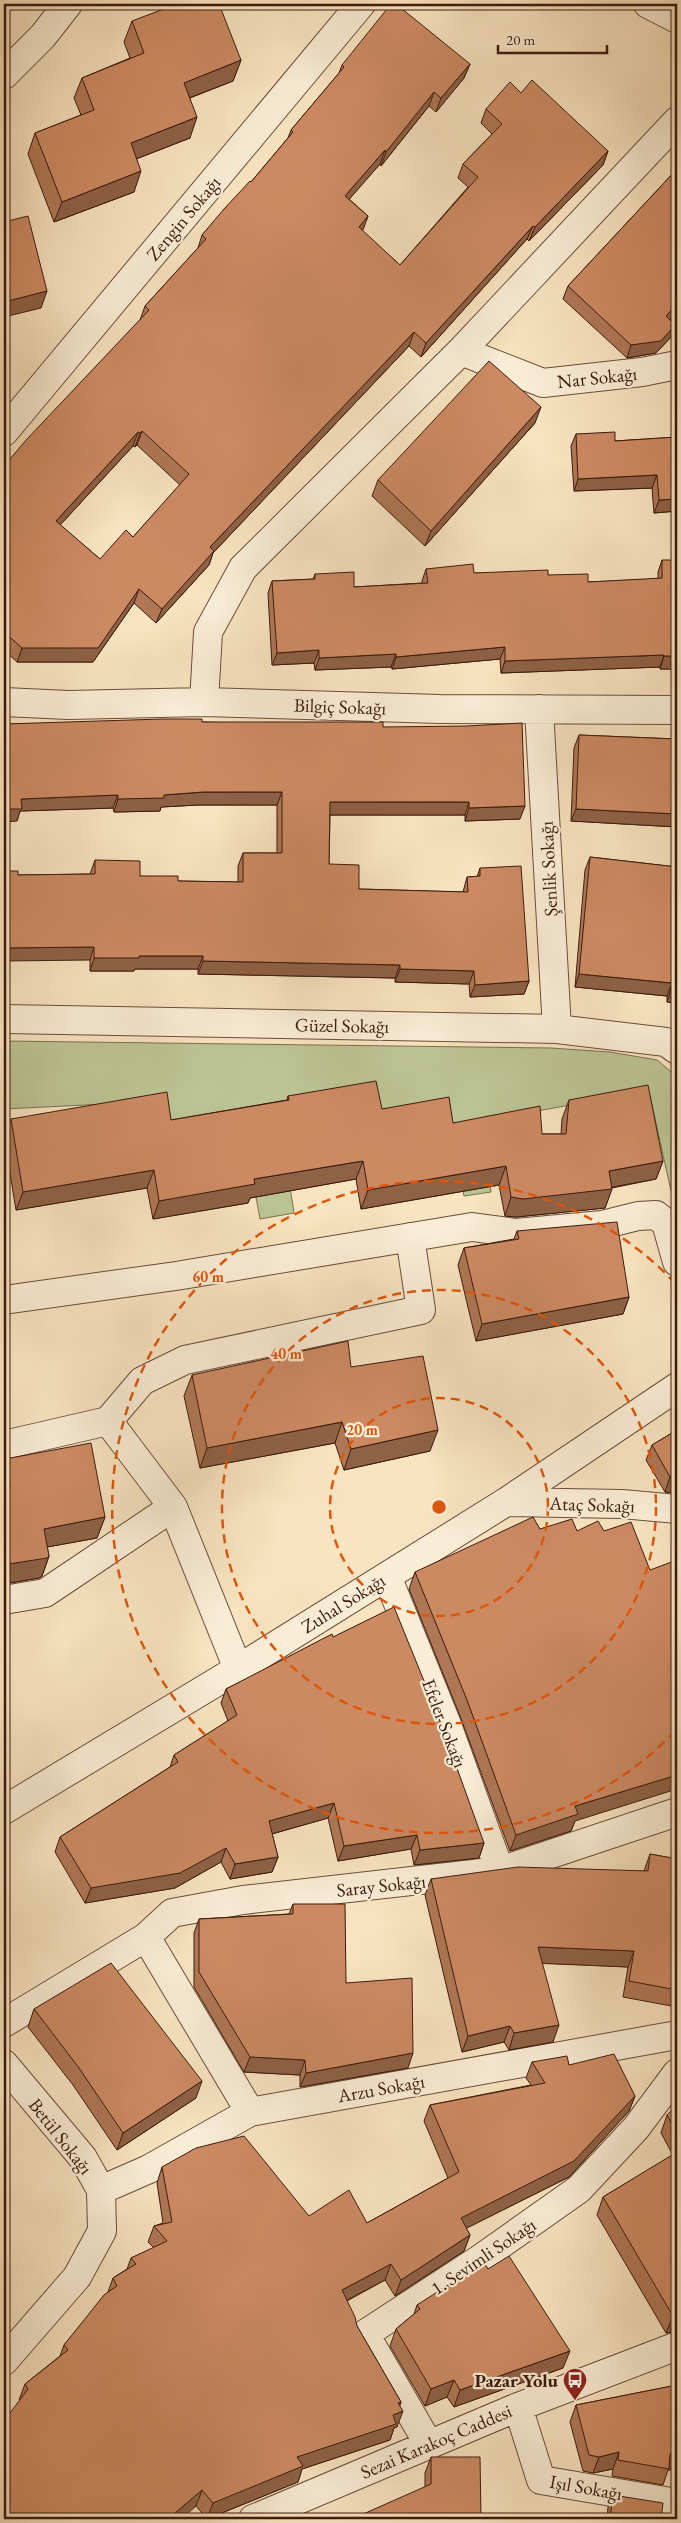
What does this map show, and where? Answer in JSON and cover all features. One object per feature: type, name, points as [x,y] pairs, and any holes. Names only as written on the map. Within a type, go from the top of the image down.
[{"type":"street","points":[[4,75],[43,36],[68,4]]},
{"type":"street","name":"Zengin Sokağı","points":[[4,432],[361,4]]},
{"type":"street","points":[[648,4],[677,19]]},
{"type":"street","points":[[204,702],[208,632],[243,568],[461,351],[677,121]]},
{"type":"street","name":"Nar Sokağı","points":[[461,351],[543,383],[642,372],[677,365]]},
{"type":"street","name":"Bilgiç Sokağı","points":[[4,702],[68,705],[204,702],[440,709],[677,710]]},
{"type":"street","name":"Şenlik Sokağı","points":[[539,709],[557,1030]]},
{"type":"street","name":"Güzel Sokağı","points":[[4,1019],[557,1030],[666,1042],[677,1050]]},
{"type":"street","points":[[4,1300],[176,1276],[472,1227],[516,1233],[602,1225],[638,1216],[656,1215],[666,1223],[677,1262]]},
{"type":"street","points":[[4,1445],[108,1421],[142,1381],[185,1360],[421,1310],[410,1237]]},
{"type":"street","name":"Zuhal Sokağı","points":[[4,1810],[238,1669],[506,1502],[677,1388]]},
{"type":"street","points":[[108,1421],[173,1507],[238,1669]]},
{"type":"street","name":"Ataç Sokağı","points":[[506,1502],[622,1504],[677,1509]]},
{"type":"street","points":[[4,1600],[46,1593],[173,1507]]},
{"type":"street","name":"Efeler Sokağı","points":[[387,1576],[446,1722],[500,1871]]},
{"type":"street","name":"Saray Sokağı","points":[[4,2023],[146,1937],[172,1913],[243,1900],[500,1871],[677,1812]]},
{"type":"street","points":[[146,1937],[250,2112]]},
{"type":"street","name":"Arzu Sokağı","points":[[101,2190],[150,2168],[250,2112],[677,2035]]},
{"type":"street","name":"Betül Sokağı","points":[[4,2064],[83,2158],[101,2190],[102,2232],[77,2277],[4,2361]]},
{"type":"street","name":"1. Sevimli Sokağı","points":[[429,2445],[365,2334],[480,2259],[579,2189],[636,2128],[677,2073]]},
{"type":"street","name":"Sezai Karakoç Caddesi","points":[[253,2519],[518,2407],[677,2346]]},
{"type":"street","name":"Işıl Sokağı","points":[[518,2407],[541,2480],[677,2502]]},
{"type":"green space","points":[[4,1041],[551,1048],[610,1052],[657,1060],[677,1077],[677,1189],[671,1191],[649,1091],[481,1121],[491,1192],[464,1196],[445,1108],[381,1116],[278,1108],[294,1213],[260,1219],[241,1115],[172,1125],[166,1101],[4,1109]]},
{"type":"building","points":[[177,4],[219,4],[241,60],[184,83],[197,117],[131,143],[141,171],[62,202],[35,133],[94,110],[82,78],[144,53],[132,21]]},
{"type":"building","points":[[391,4],[396,4],[470,64],[441,98],[434,92],[386,152],[385,150],[345,196],[368,216],[359,227],[400,265],[478,177],[463,164],[502,124],[486,109],[510,82],[521,93],[532,80],[608,151],[535,227],[533,226],[426,343],[414,332],[210,547],[214,551],[162,609],[139,589],[98,648],[22,648],[4,632],[4,466],[27,439],[149,310],[145,306],[206,239],[202,235],[251,182],[293,132],[291,130],[344,67],[342,65]],"holes":[[[142,431],[189,474],[133,537],[126,530],[100,559],[56,521],[138,432]]]},
{"type":"building","points":[[677,169],[677,304],[666,316],[675,325],[661,341],[631,345],[568,286]]},
{"type":"building","points":[[28,216],[47,291],[4,302],[4,222]]},
{"type":"building","points":[[489,361],[541,407],[431,531],[378,480]]},
{"type":"building","points":[[615,432],[615,441],[677,437],[677,499],[659,500],[657,475],[578,479],[576,434]]},
{"type":"building","points":[[662,560],[677,560],[677,656],[505,661],[505,647],[396,657],[396,654],[319,658],[319,650],[277,653],[272,581],[315,579],[315,574],[354,572],[354,587],[428,583],[426,569],[473,564],[474,573],[548,570],[548,575],[588,574],[588,582],[662,578]]},
{"type":"building","points":[[202,719],[202,722],[383,722],[383,727],[522,723],[525,806],[469,808],[469,802],[330,802],[329,864],[359,865],[359,889],[468,892],[467,877],[480,876],[480,868],[521,866],[529,981],[475,985],[474,971],[400,969],[400,965],[203,961],[203,956],[94,958],[94,947],[4,948],[4,871],[18,871],[18,875],[95,874],[95,860],[140,861],[140,876],[178,876],[178,881],[243,882],[243,853],[282,853],[282,792],[203,792],[164,795],[164,798],[118,799],[118,795],[21,799],[22,809],[4,809],[4,724]]},
{"type":"building","points":[[579,735],[677,739],[677,814],[576,809]]},
{"type":"building","points":[[590,857],[677,867],[677,990],[671,989],[672,983],[579,974]]},
{"type":"building","points":[[376,1081],[382,1109],[449,1097],[453,1123],[540,1106],[542,1134],[566,1134],[569,1100],[648,1085],[663,1161],[609,1171],[612,1189],[523,1199],[511,1197],[506,1166],[368,1190],[363,1161],[254,1179],[255,1184],[159,1201],[154,1170],[23,1192],[11,1119],[167,1092],[171,1120],[289,1100],[288,1096]]},
{"type":"building","points":[[617,1222],[629,1297],[482,1324],[464,1248],[519,1239],[517,1231]]},
{"type":"building","points":[[348,1341],[351,1367],[423,1356],[438,1430],[351,1449],[342,1422],[207,1448],[192,1375]]},
{"type":"building","points":[[677,1430],[677,1478],[670,1477],[652,1445]]},
{"type":"building","points":[[91,1443],[105,1517],[44,1529],[49,1556],[47,1558],[9,1564],[4,1567],[4,1488],[10,1487],[5,1459]]},
{"type":"building","points":[[533,1517],[540,1529],[572,1519],[577,1531],[598,1521],[604,1531],[631,1522],[650,1570],[677,1560],[677,1701],[675,1701],[677,1708],[677,1775],[575,1806],[578,1814],[516,1835],[467,1700],[415,1572]]},
{"type":"building","points":[[394,1607],[437,1713],[484,1843],[420,1850],[417,1835],[344,1846],[334,1803],[269,1821],[278,1857],[235,1864],[226,1848],[180,1873],[91,1888],[60,1837],[178,1762],[174,1755],[237,1715],[226,1689],[332,1634],[333,1637]]},
{"type":"building","points":[[650,1854],[677,1859],[677,1990],[629,1981],[634,1951],[538,1947],[559,2025],[514,2033],[510,2026],[468,2036],[431,1879],[518,1867],[648,1871]]},
{"type":"building","points":[[293,1904],[345,1904],[346,1983],[412,1978],[413,2053],[306,2073],[305,2060],[250,2057],[199,1972],[199,1919],[293,1914]]},
{"type":"building","points":[[111,1963],[202,2081],[123,2133],[79,2068],[34,2009]]},
{"type":"building","points":[[614,2054],[635,2096],[574,2161],[461,2218],[470,2235],[401,2280],[391,2264],[342,2290],[355,2317],[357,2326],[401,2402],[398,2403],[403,2411],[393,2415],[396,2424],[297,2457],[303,2466],[213,2503],[202,2490],[168,2519],[4,2519],[4,2421],[28,2389],[25,2384],[68,2350],[64,2345],[104,2295],[117,2286],[113,2278],[136,2264],[131,2258],[167,2241],[154,2226],[172,2222],[162,2167],[196,2148],[244,2136],[309,2216],[349,2190],[367,2223],[459,2172],[430,2105],[545,2083],[532,2062],[567,2056],[569,2065]]},
{"type":"building","points":[[677,2105],[677,2134],[667,2115]]},
{"type":"building","points":[[677,2152],[677,2315],[673,2316],[603,2197]]},
{"type":"building","points":[[509,2256],[570,2351],[460,2390],[454,2380],[431,2389],[396,2329],[420,2309],[417,2305],[484,2262],[488,2269]]},
{"type":"building","points":[[677,2385],[677,2454],[670,2454],[669,2469],[618,2460],[619,2452],[599,2457],[589,2455],[576,2405]]},
{"type":"building","points":[[431,2457],[480,2457],[481,2519],[352,2519],[431,2484]]},
{"type":"building","points":[[613,2495],[663,2503],[661,2519],[610,2519]]},
{"type":"place","name":"Pazar Yolu","points":[[575,2401]]}]
